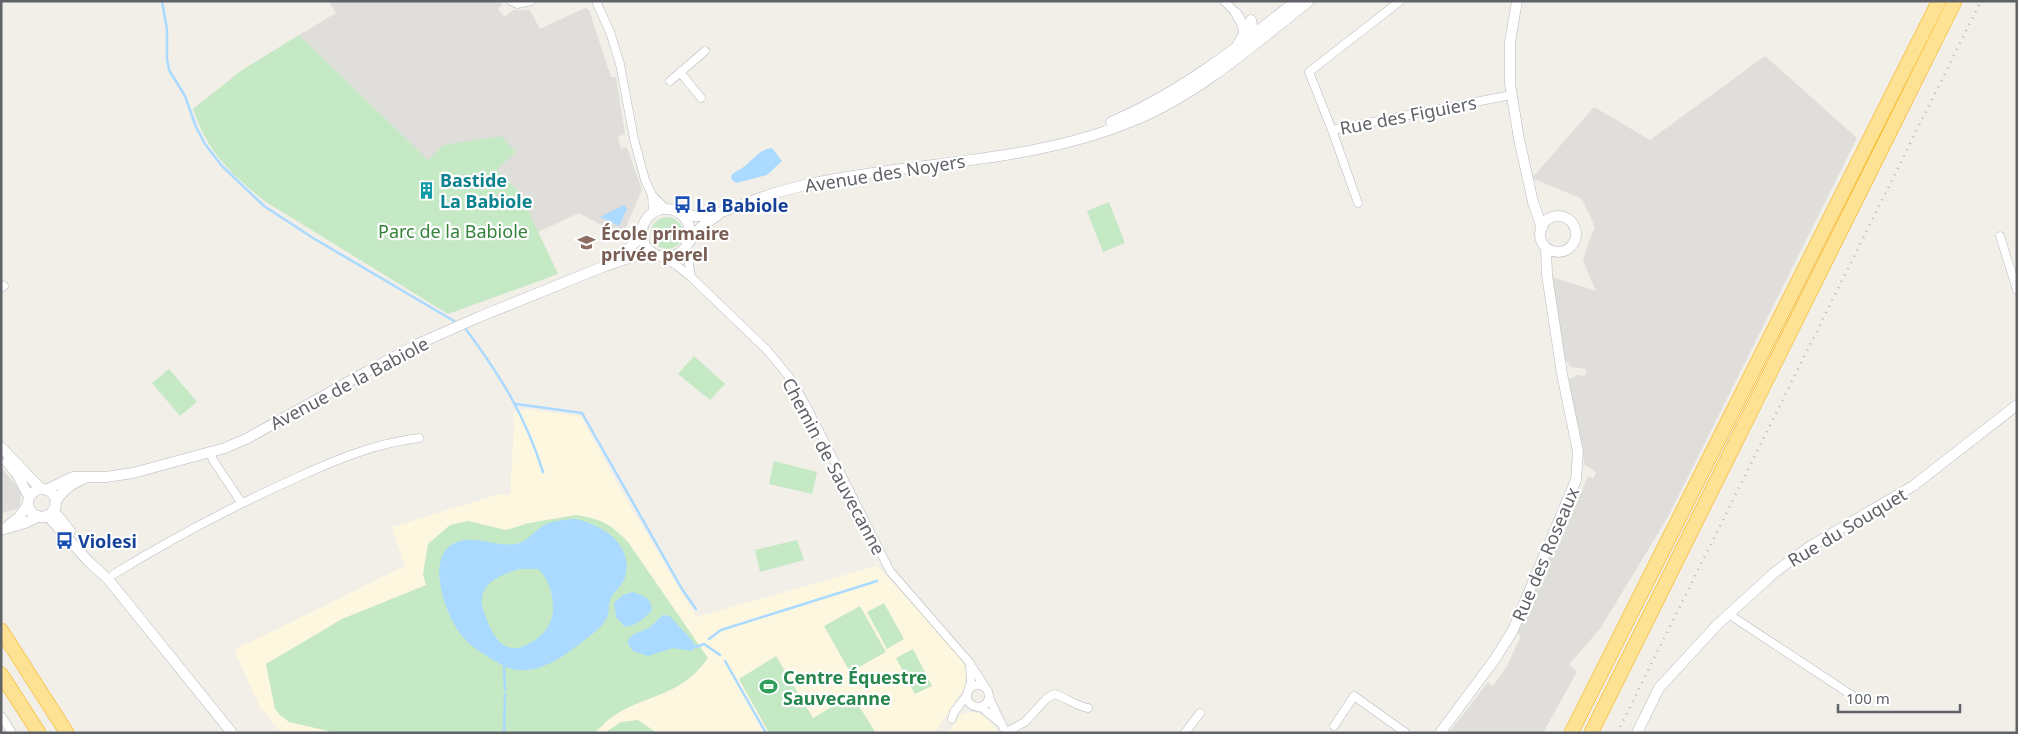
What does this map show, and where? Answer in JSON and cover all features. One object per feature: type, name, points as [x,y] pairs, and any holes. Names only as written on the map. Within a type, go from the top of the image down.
[{"type":"highway","points":[[1571,733],[1940,1]]},
{"type":"highway","points":[[1591,733],[1954,1]]},
{"type":"highway","points":[[1576,733],[1659,560]]},
{"type":"highway","points":[[1,630],[73,733]]},
{"type":"highway","points":[[24,663],[66,733]]},
{"type":"highway","points":[[1,674],[39,733]]},
{"type":"street","points":[[511,1],[517,4],[531,1]]},
{"type":"street","points":[[596,1],[610,32],[620,64],[634,139],[645,180],[652,195],[666,209],[685,218],[690,231],[687,245],[691,277]]},
{"type":"street","points":[[1224,1],[1236,14],[1242,25],[1244,34],[1236,53]]},
{"type":"street","name":"Avenue des Noyers","points":[[1236,53],[1254,34],[1296,1]]},
{"type":"street","name":"Avenue des Noyers","points":[[680,214],[693,217],[720,213],[783,191],[820,182],[1024,151],[1098,128],[1132,114],[1236,53],[1309,1]]},
{"type":"street","name":"Rue des Figuiers","points":[[1400,1],[1309,72],[1332,130],[1512,95]]},
{"type":"street","name":"Rue des Roseaux","points":[[1440,733],[1495,658],[1513,630],[1576,480],[1578,452],[1562,374],[1547,265],[1551,250],[1541,239],[1542,228],[1532,202],[1526,176],[1510,84],[1510,42],[1517,1]]},
{"type":"street","points":[[1236,14],[1251,20],[1271,21]]},
{"type":"street","points":[[1251,20],[1254,34]]},
{"type":"street","points":[[670,81],[705,51]]},
{"type":"street","points":[[680,72],[701,98]]},
{"type":"street","points":[[1332,130],[1358,203]]},
{"type":"street","points":[[652,195],[653,213]]},
{"type":"street","points":[[666,209],[653,213],[644,223],[642,236],[644,243],[658,255],[676,255],[687,245]]},
{"type":"street","points":[[1537,212],[1549,219],[1562,217],[1567,219],[1575,228],[1576,234],[1572,246],[1562,252],[1551,250]]},
{"type":"street","name":"Avenue des Noyers","points":[[687,245],[701,227],[720,213]]},
{"type":"street","points":[[1542,228],[1549,219]]},
{"type":"street","name":"Avenue de la Babiole","points":[[606,266],[634,245],[642,236]]},
{"type":"street","points":[[2000,236],[2017,290]]},
{"type":"street","name":"Avenue de la Babiole","points":[[43,490],[73,477],[133,473],[210,452],[248,438],[418,344],[479,317],[606,266],[635,256],[658,255]]},
{"type":"street","name":"Chemin de Sauvecanne","points":[[658,255],[676,265],[691,277],[767,350],[790,378],[808,409],[890,571],[969,662],[985,687]]},
{"type":"street","name":"Rue du Souquet","points":[[1637,733],[1659,688],[1717,625],[1794,556],[1913,486],[2017,405]]},
{"type":"street","points":[[114,574],[241,502],[345,456],[419,438]]},
{"type":"street","points":[[1,447],[43,490],[53,496],[48,511],[25,523],[1,530]]},
{"type":"street","points":[[210,452],[213,460],[241,502]]},
{"type":"street","points":[[1,456],[17,474],[29,500],[32,512],[48,511]]},
{"type":"street","name":"Avenue de la Babiole","points":[[48,511],[59,496],[73,483],[86,477]]},
{"type":"street","points":[[1,530],[20,516],[34,491],[43,490]]},
{"type":"street","points":[[48,511],[92,559],[99,570],[222,717],[232,733]]},
{"type":"street","points":[[1730,614],[1859,700]]},
{"type":"street","points":[[969,662],[971,683],[967,700],[1004,730]]},
{"type":"street","points":[[990,698],[988,703],[960,711],[952,719],[954,712],[976,685],[985,687],[988,691],[1004,730]]},
{"type":"street","points":[[1004,730],[1025,722],[1046,698],[1054,694],[1062,696],[1079,707],[1088,708]]},
{"type":"street","points":[[1334,726],[1354,696],[1406,733]]},
{"type":"street","points":[[1185,733],[1200,713]]},
{"type":"street","points":[[1,716],[12,733]]},
{"type":"shaded area","points":[[329,1],[499,1],[502,5],[498,9],[504,17],[513,10],[530,10],[540,29],[585,8],[589,10],[611,77],[616,77],[625,134],[618,137],[621,148],[627,147],[642,190],[622,236],[579,213],[538,232],[520,193],[497,169],[428,161],[299,35],[336,13]]},
{"type":"shaded area","points":[[1765,56],[1857,138],[1669,515],[1600,629],[1569,664],[1577,672],[1543,733],[1449,733],[1488,682],[1493,686],[1507,666],[1521,636],[1517,632],[1554,547],[1558,547],[1588,476],[1593,479],[1596,472],[1585,465],[1569,385],[1569,379],[1577,375],[1585,376],[1587,369],[1571,367],[1564,358],[1552,277],[1596,291],[1583,261],[1595,227],[1582,199],[1532,178],[1594,107],[1650,140]]},
{"type":"shaded area","points":[[524,409],[581,416],[619,487],[696,617],[877,566],[961,656],[966,672],[964,688],[935,733],[281,732],[260,707],[234,650],[405,566],[392,527],[497,495],[510,495],[513,413]]},
{"type":"shaded area","points":[[1,468],[21,491],[20,508],[1,513]]},
{"type":"shaded area","points":[[970,712],[980,714],[991,722],[999,733],[948,733],[961,715]]},
{"type":"green space","name":"Parc de la Babiole","points":[[299,35],[428,160],[443,145],[501,136],[516,152],[497,169],[520,193],[558,274],[448,314],[266,202],[231,171],[213,150],[193,109],[242,70]]},
{"type":"green space","points":[[1109,202],[1125,243],[1103,252],[1087,211]]},
{"type":"green space","points":[[667,217],[679,221],[683,233],[679,245],[667,249],[655,245],[651,233],[655,221]]},
{"type":"green space","points":[[694,356],[725,384],[710,400],[678,374]]},
{"type":"green space","points":[[169,369],[197,402],[180,416],[152,383]]},
{"type":"green space","points":[[774,461],[817,472],[812,494],[769,484]]},
{"type":"green space","points":[[576,515],[593,518],[605,523],[628,542],[708,658],[686,681],[663,694],[625,709],[610,719],[595,733],[337,733],[289,722],[275,709],[266,664],[342,619],[426,585],[423,574],[428,544],[450,525],[468,521],[506,530],[529,523]]},
{"type":"green space","points":[[797,540],[804,560],[760,572],[755,550]]},
{"type":"green space","points":[[884,603],[904,639],[887,649],[867,612]]},
{"type":"green space","points":[[860,606],[886,652],[850,672],[824,626]]},
{"type":"green space","points":[[913,649],[932,686],[915,694],[896,658]]},
{"type":"green space","name":"Centre Équestre Sauvecanne","points":[[776,656],[813,718],[852,695],[876,733],[769,733],[739,679]]},
{"type":"green space","points":[[638,720],[657,733],[604,733],[621,722]]},
{"type":"water","points":[[772,148],[782,161],[767,175],[736,183],[731,179],[732,174],[758,154]]},
{"type":"water","points":[[624,205],[627,209],[619,226],[600,217]]},
{"type":"water","points":[[576,519],[587,522],[606,532],[621,547],[625,556],[627,566],[625,578],[610,600],[608,614],[602,625],[564,655],[533,669],[511,669],[480,652],[463,637],[450,617],[445,603],[439,574],[440,561],[446,550],[463,540],[505,545],[514,544],[522,542],[547,524]],"holes":[[[519,569],[538,569],[548,583],[551,594],[553,611],[550,622],[542,635],[530,643],[521,647],[507,647],[496,638],[491,630],[483,609],[484,591],[490,583],[504,574]]]},
{"type":"water","points":[[633,592],[648,600],[652,610],[640,621],[625,627],[616,617],[614,603],[623,595]]},
{"type":"water","points":[[663,615],[670,616],[696,647],[691,651],[673,648],[648,656],[633,651],[628,644],[628,639],[634,634],[649,628]]},
{"type":"waterway","points":[[162,1],[167,30],[169,70],[185,96],[196,127],[205,144],[222,166],[264,206],[313,238],[454,321]]},
{"type":"waterway","points":[[465,328],[500,379],[520,414],[543,472]]},
{"type":"waterway","points":[[516,404],[582,413],[682,589],[696,609]]},
{"type":"waterway","points":[[709,639],[721,630],[877,581]]},
{"type":"waterway","points":[[696,647],[704,644],[720,655]]},
{"type":"waterway","points":[[725,661],[766,733]]},
{"type":"waterway","points":[[505,690],[504,668],[507,664]]},
{"type":"waterway","points":[[504,733],[505,694]]},
{"type":"railway","points":[[1617,733],[1981,1]]},
{"type":"place","name":"Bastide La Babiole","points":[[426,190]]},
{"type":"place","name":"La Babiole","points":[[682,205]]},
{"type":"place","name":"École primaire privée perel","points":[[587,243]]},
{"type":"place","name":"Violesi","points":[[64,541]]},
{"type":"place","name":"Centre Équestre Sauvecanne","points":[[769,687]]}]
